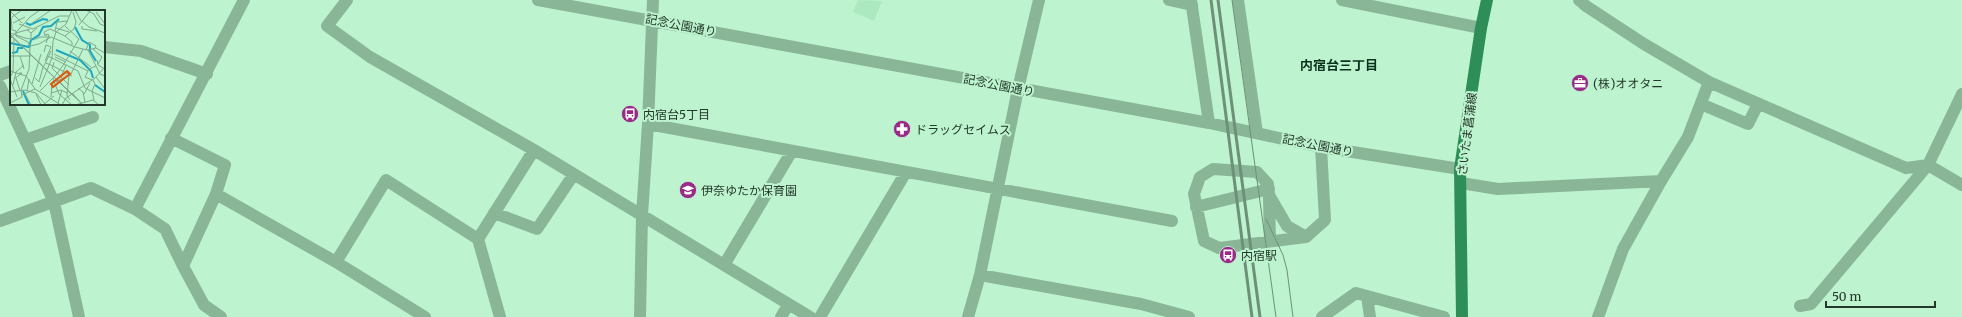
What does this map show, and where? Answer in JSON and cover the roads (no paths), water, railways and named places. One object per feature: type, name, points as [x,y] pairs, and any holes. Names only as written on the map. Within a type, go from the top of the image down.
[{"type":"main road","name":"さいたま菖蒲線","points":[[1462,317],[1460,169],[1481,28],[1487,0]]},
{"type":"street","points":[[135,210],[171,138],[207,74],[244,0]]},
{"type":"street","points":[[347,0],[327,26],[370,57],[534,150],[810,317]]},
{"type":"street","name":"記念公園通り","points":[[538,0],[1209,123],[1321,147],[1460,169]]},
{"type":"street","points":[[640,317],[642,215],[648,124],[653,0]]},
{"type":"street","points":[[968,317],[980,275],[1018,89],[1038,0]]},
{"type":"street","points":[[1169,0],[1192,3],[1209,123]]},
{"type":"street","points":[[1238,0],[1257,133]]},
{"type":"street","points":[[1342,0],[1481,28]]},
{"type":"street","points":[[1579,0],[1644,44],[1709,82],[1906,168],[1928,165],[1962,184]]},
{"type":"street","points":[[105,47],[141,50],[207,74]]},
{"type":"street","points":[[0,75],[10,71]]},
{"type":"street","points":[[1598,317],[1623,249],[1661,181],[1688,137],[1709,82]]},
{"type":"street","points":[[0,86],[54,202],[79,317]]},
{"type":"street","points":[[1800,306],[1811,304],[1928,165],[1962,94]]},
{"type":"street","points":[[1701,104],[1748,124],[1758,104]]},
{"type":"street","points":[[25,140],[93,117]]},
{"type":"street","points":[[648,124],[1172,221]]},
{"type":"street","points":[[171,138],[225,165],[216,194],[182,266]]},
{"type":"street","points":[[1270,241],[1268,184],[1257,172],[1213,169],[1200,176],[1194,194],[1204,241],[1219,248],[1306,237],[1325,220],[1321,147]]},
{"type":"street","points":[[478,239],[534,150]]},
{"type":"street","points":[[724,265],[792,151]]},
{"type":"street","points":[[820,317],[906,172]]},
{"type":"street","points":[[494,213],[537,229],[574,174]]},
{"type":"street","points":[[336,262],[386,180],[478,239],[500,317]]},
{"type":"street","points":[[1461,183],[1498,189],[1661,181]]},
{"type":"street","points":[[0,221],[91,188],[135,210],[165,229],[182,266],[204,305],[221,317]]},
{"type":"street","points":[[1269,192],[1287,226],[1306,237]]},
{"type":"street","points":[[1196,206],[1269,192]]},
{"type":"street","points":[[216,194],[336,262],[425,317]]},
{"type":"street","points":[[980,275],[1154,312],[1189,317]]},
{"type":"street","points":[[1322,317],[1356,293],[1444,317]]},
{"type":"street","points":[[1368,296],[1370,317]]},
{"type":"street","points":[[781,317],[788,305]]},
{"type":"tram line","points":[[1232,0],[1276,317]]},
{"type":"tram line","points":[[1266,219],[1283,255],[1287,270],[1293,317]]},
{"type":"railway","points":[[1211,0],[1252,317]]},
{"type":"railway","points":[[1218,0],[1260,317]]},
{"type":"place","name":"(株)オオタニ","points":[[1580,83]]},
{"type":"place","name":"内宿台5丁目","points":[[630,114]]},
{"type":"place","name":"ドラッグセイムス","points":[[902,129]]},
{"type":"place","name":"伊奈ゆたか保育園","points":[[688,190]]},
{"type":"place","name":"内宿駅","points":[[1228,255]]},
{"type":"district","name":"内宿台三丁目","points":[[1339,65]]}]
